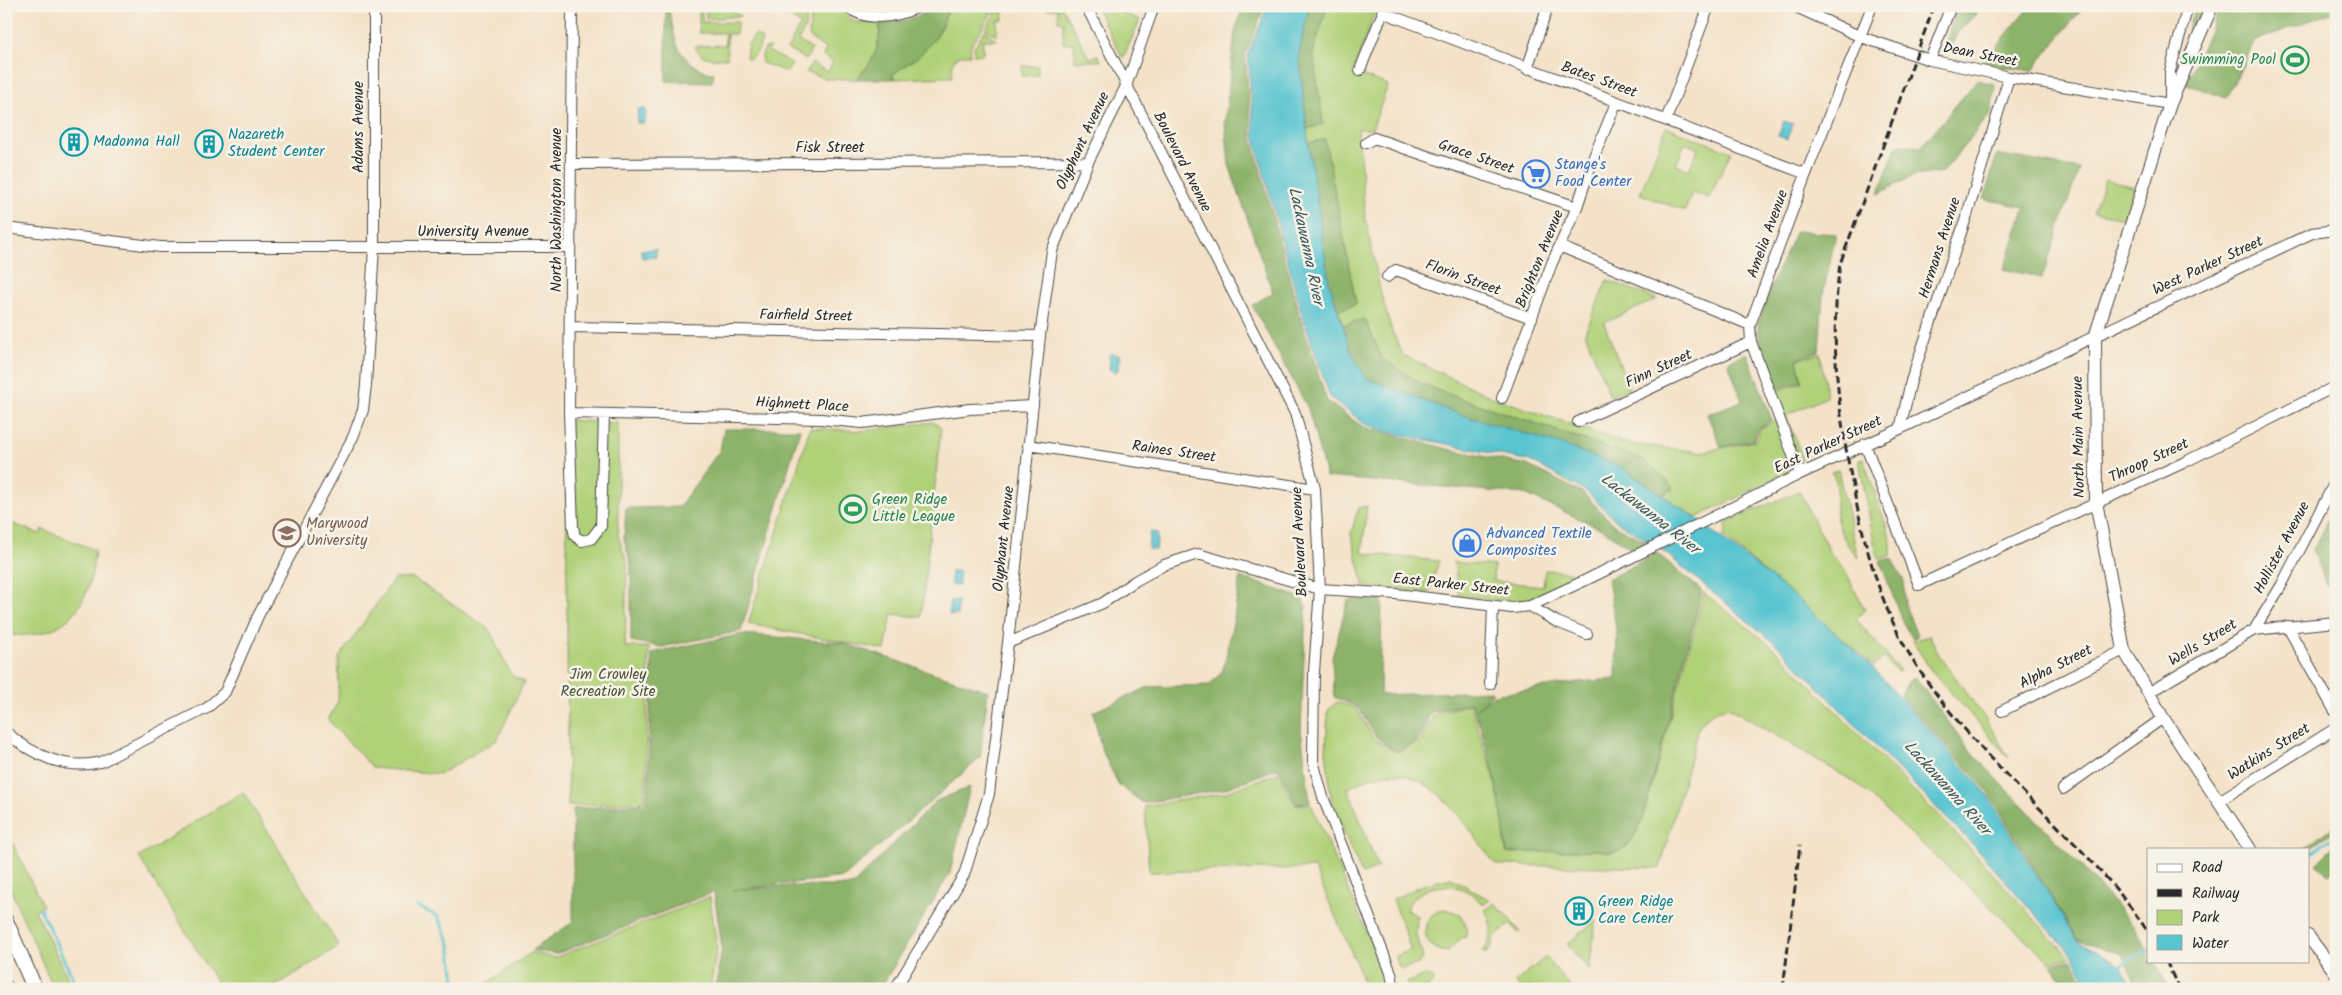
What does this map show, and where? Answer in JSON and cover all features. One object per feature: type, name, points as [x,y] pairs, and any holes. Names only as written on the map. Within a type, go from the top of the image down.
[{"type":"highway","points":[[6,922],[35,989]]},
{"type":"main road","name":"North Main Avenue","points":[[2212,6],[2170,104],[2095,337],[2096,502],[2124,650],[2163,718],[2249,848]]},
{"type":"main road","points":[[2310,939],[2336,974]]},
{"type":"street","name":"Adams Avenue","points":[[6,732],[22,746],[49,759],[84,766],[101,762],[207,708],[225,692],[258,616],[353,437],[363,410],[374,247],[374,6]]},
{"type":"street","name":"North Washington Avenue","points":[[572,6],[572,247],[569,413],[573,527],[575,536],[582,541],[591,539],[601,526],[604,414]]},
{"type":"street","points":[[846,6],[857,13],[870,17],[887,17],[904,14],[920,6]]},
{"type":"street","name":"Boulevard Avenue","points":[[1086,6],[1295,413],[1314,489],[1320,589],[1314,672],[1313,760],[1323,798],[1391,973],[1394,989]]},
{"type":"street","points":[[1126,86],[1154,6]]},
{"type":"street","points":[[1527,69],[1548,6]]},
{"type":"street","points":[[1666,120],[1708,6]]},
{"type":"street","name":"Dean Street","points":[[1794,6],[1861,37],[1930,60],[2009,77],[2170,104]]},
{"type":"street","name":"Amelia Avenue","points":[[1800,474],[1751,342],[1750,325],[1806,174],[1872,6]]},
{"type":"street","points":[[1930,60],[1951,6]]},
{"type":"street","points":[[2170,104],[2170,71],[2188,6]]},
{"type":"street","points":[[1360,70],[1384,9]]},
{"type":"street","name":"Bates Street","points":[[1384,9],[1527,69],[1806,174]]},
{"type":"street","name":"Hermans Avenue","points":[[1900,429],[1911,381],[1967,215],[2009,77]]},
{"type":"street","name":"Olyphant Avenue","points":[[895,989],[964,875],[989,794],[1008,643],[1040,336],[1052,251],[1088,162],[1126,86]]},
{"type":"street","name":"Brighton Avenue","points":[[1502,398],[1559,246],[1577,207],[1593,159],[1616,103]]},
{"type":"street","name":"Grace Street","points":[[1366,143],[1374,138],[1577,207]]},
{"type":"street","name":"Fisk Street","points":[[572,164],[1088,162]]},
{"type":"street","name":"University Avenue","points":[[6,228],[160,246],[572,247]]},
{"type":"street","name":"West Parker Street","points":[[2095,337],[2312,234],[2336,230]]},
{"type":"street","points":[[1559,246],[1750,325]]},
{"type":"street","name":"Florin Street","points":[[1386,277],[1396,270],[1532,318]]},
{"type":"street","name":"Fairfield Street","points":[[571,327],[1040,336]]},
{"type":"street","name":"East Parker Street","points":[[1008,643],[1103,603],[1135,580],[1164,565],[1198,554],[1320,589],[1396,594],[1512,608],[1530,606],[1800,474],[2095,337]]},
{"type":"street","name":"Finn Street","points":[[1578,422],[1751,342]]},
{"type":"street","name":"Throop Street","points":[[1865,444],[1919,585],[2183,463],[2336,386]]},
{"type":"street","name":"Highnett Place","points":[[569,413],[821,419],[862,423],[970,408],[1033,406]]},
{"type":"street","name":"Raines Street","points":[[1028,445],[1314,489]]},
{"type":"street","name":"Hollister Avenue","points":[[2254,630],[2281,586],[2336,480]]},
{"type":"street","points":[[1490,684],[1493,606]]},
{"type":"street","points":[[1530,606],[1557,622],[1586,634]]},
{"type":"street","name":"Wells Street","points":[[2148,693],[2254,630],[2319,622],[2336,622]]},
{"type":"street","points":[[2287,626],[2336,713]]},
{"type":"street","name":"Alpha Street","points":[[2002,711],[2124,650]]},
{"type":"street","points":[[2063,789],[2163,718]]},
{"type":"street","name":"Watkins Street","points":[[2219,801],[2336,728]]},
{"type":"green space","points":[[666,6],[668,6],[679,49],[694,65],[704,71],[714,73],[712,82],[666,81]]},
{"type":"green space","points":[[699,6],[702,6],[702,22],[738,22],[736,34],[727,34],[727,58],[708,58],[701,54],[695,46],[725,45],[725,33],[699,33]]},
{"type":"green space","points":[[706,6],[723,6],[741,16],[706,19]]},
{"type":"green space","points":[[786,6],[809,6],[805,28],[798,41],[812,49],[806,60],[787,49],[801,24],[792,19],[795,13]]},
{"type":"green space","points":[[813,6],[836,6],[855,22],[880,24],[877,48],[874,55],[867,67],[855,79],[827,79],[806,72],[812,63],[828,72],[833,62],[823,56],[826,49],[810,38],[809,30]]},
{"type":"green space","points":[[944,6],[950,6],[937,36],[919,56],[893,74],[893,79],[855,79],[867,67],[874,55],[877,48],[880,24],[907,20]]},
{"type":"green space","points":[[950,6],[996,6],[971,45],[970,55],[960,55],[953,61],[952,77],[893,79],[893,74],[919,56],[937,36]]},
{"type":"green space","points":[[1000,6],[1016,6],[1016,9],[1003,9],[1003,20],[997,20],[997,36],[985,29]]},
{"type":"green space","points":[[1046,6],[1061,6],[1090,58],[1098,55],[1101,61],[1075,61],[1074,43],[1063,43],[1063,22],[1058,21],[1058,9],[1046,9]]},
{"type":"green space","points":[[1095,6],[1108,6],[1140,20],[1123,58]]},
{"type":"green space","points":[[1243,6],[1265,6],[1245,55],[1252,138],[1299,314],[1327,401],[1363,427],[1452,450],[1527,465],[1583,493],[1615,526],[1649,543],[1631,549],[1604,530],[1525,494],[1326,477],[1308,408],[1252,305],[1273,293],[1229,165],[1225,121],[1235,32]]},
{"type":"green space","points":[[1309,6],[1327,6],[1313,53],[1323,124],[1307,129],[1299,54]]},
{"type":"green space","points":[[1327,6],[1377,6],[1353,72],[1388,85],[1372,129],[1358,129],[1365,216],[1381,294],[1392,331],[1403,355],[1492,397],[1625,443],[1701,452],[1756,441],[1761,428],[1783,416],[1774,392],[1802,382],[1797,360],[1820,353],[1827,397],[1786,415],[1803,459],[1788,465],[1790,471],[1696,518],[1662,495],[1674,489],[1644,460],[1420,383],[1382,359],[1365,319],[1343,325],[1338,310],[1356,304],[1325,140],[1308,143],[1307,129],[1323,124],[1313,53]]},
{"type":"green space","points":[[1958,6],[1984,6],[1957,33],[1950,50],[1945,44]]},
{"type":"green space","points":[[2030,6],[2084,6],[2032,71],[1982,64]]},
{"type":"green space","points":[[2195,6],[2209,6],[2200,26],[2188,30]]},
{"type":"green space","points":[[2221,6],[2336,6],[2336,11],[2255,41],[2226,98],[2186,84]]},
{"type":"green space","points":[[984,31],[997,40],[983,40],[983,54],[974,55],[974,47]]},
{"type":"green space","points":[[755,35],[762,39],[755,54],[748,59],[746,57],[748,44]]},
{"type":"green space","points":[[770,47],[768,51],[792,64],[787,72],[762,63],[761,58],[765,48]]},
{"type":"green space","points":[[1022,66],[1038,66],[1038,75],[1022,76]]},
{"type":"green space","points":[[1977,80],[1995,84],[1991,113],[1943,172],[1913,176],[1878,194],[1897,145],[1921,147]]},
{"type":"green space","points":[[1666,127],[1731,152],[1709,198],[1692,192],[1685,211],[1640,194]],"holes":[[[1685,143],[1698,149],[1689,170],[1676,165]]]},
{"type":"green space","points":[[1325,139],[1356,304],[1338,310],[1329,282],[1308,143]]},
{"type":"green space","points":[[1997,154],[2079,169],[2042,278],[2004,269],[2025,207],[1984,199]]},
{"type":"green space","points":[[2105,179],[2134,187],[2124,218],[2093,212]]},
{"type":"green space","points":[[1796,231],[1836,234],[1823,294],[1819,351],[1797,359],[1801,381],[1774,390],[1761,346],[1758,324],[1774,279]]},
{"type":"green space","points":[[1607,280],[1657,299],[1604,323],[1629,388],[1610,396],[1585,333]]},
{"type":"green space","points":[[1365,319],[1382,359],[1420,383],[1644,460],[1674,488],[1662,495],[1621,467],[1560,444],[1456,413],[1366,378],[1351,351],[1343,325]]},
{"type":"green space","points":[[1747,353],[1772,420],[1759,428],[1754,440],[1721,447],[1707,414],[1742,401],[1728,362]]},
{"type":"green space","name":"Jim Crowley Recreation Site","points":[[566,420],[618,423],[618,535],[627,563],[625,647],[649,647],[645,801],[568,806]]},
{"type":"green space","points":[[933,422],[941,428],[921,617],[892,614],[885,650],[748,624],[810,428],[861,431]]},
{"type":"green space","points":[[724,429],[800,429],[741,631],[661,647],[631,641],[631,565],[624,539],[626,508],[679,507],[720,450]]},
{"type":"green space","points":[[1863,458],[1891,540],[1891,555],[1879,559],[1874,542],[1859,460]]},
{"type":"green space","points":[[1838,470],[1858,558],[1843,537],[1838,525],[1836,507],[1837,486],[1831,472]]},
{"type":"green space","points":[[1799,491],[1830,553],[1844,569],[1865,610],[1856,619],[1900,671],[1897,672],[1884,657],[1874,666],[1724,537],[1727,522]]},
{"type":"green space","points":[[2336,503],[2336,556],[2327,586],[2313,550]]},
{"type":"green space","points":[[1367,506],[1362,553],[1439,561],[1429,593],[1364,586],[1351,534],[1358,508]]},
{"type":"green space","points":[[8,522],[40,534],[42,529],[95,550],[88,588],[81,603],[61,625],[28,635],[6,635]]},
{"type":"green space","points":[[1657,553],[1702,591],[1643,818],[1632,840],[1616,852],[1599,850],[1507,853],[1502,815],[1490,758],[1471,703],[1431,712],[1417,741],[1396,751],[1376,737],[1358,707],[1334,697],[1332,658],[1348,600],[1382,600],[1380,695],[1492,691],[1492,694],[1476,709],[1494,695],[1578,682],[1616,679],[1617,635],[1608,579]]},
{"type":"green space","points":[[1891,558],[1904,581],[1905,605],[1917,636],[1913,639],[1903,623],[1880,561]]},
{"type":"green space","points":[[1454,562],[1494,566],[1493,581],[1543,586],[1545,570],[1569,572],[1576,576],[1527,600],[1516,602],[1459,596]]},
{"type":"green space","points":[[1240,577],[1302,598],[1306,607],[1301,730],[1310,802],[1297,804],[1278,768],[1224,789],[1143,803],[1119,785],[1102,751],[1093,712],[1149,687],[1210,685],[1223,670]]},
{"type":"green space","points":[[413,578],[489,629],[511,675],[524,682],[497,740],[440,774],[373,768],[328,720],[338,702],[339,658],[394,579]]},
{"type":"green space","points":[[1704,593],[1775,649],[1963,841],[2070,958],[2050,962],[1856,783],[1728,707],[1710,715],[1698,729],[1660,868],[1496,865],[1461,818],[1433,789],[1417,780],[1399,774],[1376,776],[1348,788],[1378,868],[1362,874],[1332,805],[1326,751],[1328,710],[1337,702],[1356,708],[1374,739],[1397,752],[1420,741],[1434,714],[1470,704],[1493,773],[1502,814],[1506,853],[1599,850],[1616,852],[1632,840],[1643,818]]},
{"type":"green space","points":[[743,634],[843,643],[988,691],[980,758],[844,877],[733,890],[790,886],[852,886],[936,801],[970,787],[950,873],[880,989],[715,989],[722,948],[714,892],[556,954],[532,950],[573,922],[573,809],[647,803],[652,653]]},
{"type":"green space","points":[[1930,635],[1937,652],[1985,718],[2009,758],[1930,669],[1913,641]]},
{"type":"green space","points":[[1915,677],[1970,751],[2084,869],[2133,925],[2147,948],[2147,962],[2155,962],[2168,989],[2136,989],[2135,981],[2122,954],[2077,939],[1987,790],[1900,696],[1908,682]]},
{"type":"green space","points":[[1278,773],[1296,805],[1311,804],[1377,956],[1385,989],[1365,989],[1358,967],[1314,868],[1149,872],[1145,806],[1224,793]]},
{"type":"green space","points":[[243,792],[339,946],[271,989],[221,989],[139,857]]},
{"type":"green space","points":[[2336,825],[2336,830],[2309,848],[2304,848]]},
{"type":"green space","points":[[6,830],[43,906],[35,910],[73,989],[54,989],[6,879]]},
{"type":"green space","points":[[2336,844],[2336,870],[2328,875],[2316,864]]},
{"type":"green space","points":[[1451,878],[1490,900],[1483,905],[1468,892],[1446,886],[1421,892],[1409,903],[1406,911],[1417,916],[1416,936],[1423,957],[1418,964],[1401,969],[1396,961],[1396,956],[1411,950],[1393,899],[1425,884]]},
{"type":"green space","points":[[710,897],[717,948],[710,989],[479,989],[532,952],[554,958]]},
{"type":"green space","points":[[1495,903],[1520,931],[1518,933],[1510,924],[1495,936],[1492,947],[1485,954],[1483,951],[1489,942],[1491,926],[1485,910]]},
{"type":"green space","points":[[1443,909],[1459,914],[1466,927],[1465,938],[1463,937],[1448,950],[1449,952],[1432,946],[1425,933],[1429,919],[1434,913]]},
{"type":"green space","points":[[1596,920],[1589,970],[1567,944]]},
{"type":"green space","points":[[1546,957],[1570,987],[1568,989],[1521,989],[1515,982]]},
{"type":"green space","points":[[2072,960],[2089,989],[2066,989],[2052,964]]},
{"type":"green space","points":[[1425,976],[1432,977],[1435,980],[1428,986],[1429,989],[1409,989],[1406,983]]},
{"type":"water","name":"Lackawanna River","points":[[1268,6],[1309,6],[1299,54],[1308,141],[1329,282],[1351,351],[1366,378],[1456,413],[1560,444],[1621,467],[1696,518],[1797,598],[1868,663],[1985,791],[2077,940],[2121,965],[2134,989],[2092,989],[2072,955],[1972,844],[1779,647],[1657,546],[1616,521],[1587,492],[1530,461],[1388,432],[1365,424],[1330,397],[1301,311],[1254,136],[1248,54]]},
{"type":"water","name":"Swimming Pool","points":[[2291,50],[2300,51],[2300,70],[2290,69]]},
{"type":"water","points":[[638,109],[646,109],[645,123],[637,123]]},
{"type":"water","points":[[1784,121],[1793,124],[1787,139],[1778,136]]},
{"type":"water","points":[[656,249],[656,257],[642,258],[641,250]]},
{"type":"water","points":[[1111,353],[1120,355],[1118,370],[1115,372],[1109,369],[1110,359],[1108,356]]},
{"type":"water","points":[[1150,532],[1158,533],[1156,550],[1148,549]]},
{"type":"water","points":[[951,571],[959,571],[959,586],[951,585]]},
{"type":"water","points":[[950,601],[958,601],[957,615],[949,615]]},
{"type":"waterway","points":[[2336,585],[2334,630],[2336,633]]},
{"type":"waterway","points":[[2310,853],[2336,836]]},
{"type":"waterway","points":[[417,906],[438,917],[450,944],[455,979],[450,989]]},
{"type":"waterway","points":[[40,909],[78,989]]},
{"type":"waterway","points":[[2118,966],[2147,951]]},
{"type":"railway","points":[[1934,6],[1840,264],[1835,342],[1838,394],[1845,445],[1863,531],[1873,570],[1887,608],[1903,644],[1923,676],[1957,721],[1982,749],[2111,883],[2147,931]]},
{"type":"railway","points":[[1783,989],[1800,845]]},
{"type":"railway","points":[[2166,962],[2179,989]]},
{"type":"place","name":"Swimming Pool","points":[[2295,60]]},
{"type":"place","name":"Madonna Hall","points":[[74,142]]},
{"type":"place","name":"Nazareth Student Center","points":[[209,144]]},
{"type":"place","name":"Stange's Food Center","points":[[1536,174]]},
{"type":"place","name":"Green Ridge Little League","points":[[853,509]]},
{"type":"place","name":"Marywood University","points":[[287,533]]},
{"type":"place","name":"Advanced Textile Composites","points":[[1467,543]]},
{"type":"place","name":"Green Ridge Care Center","points":[[1579,911]]}]
